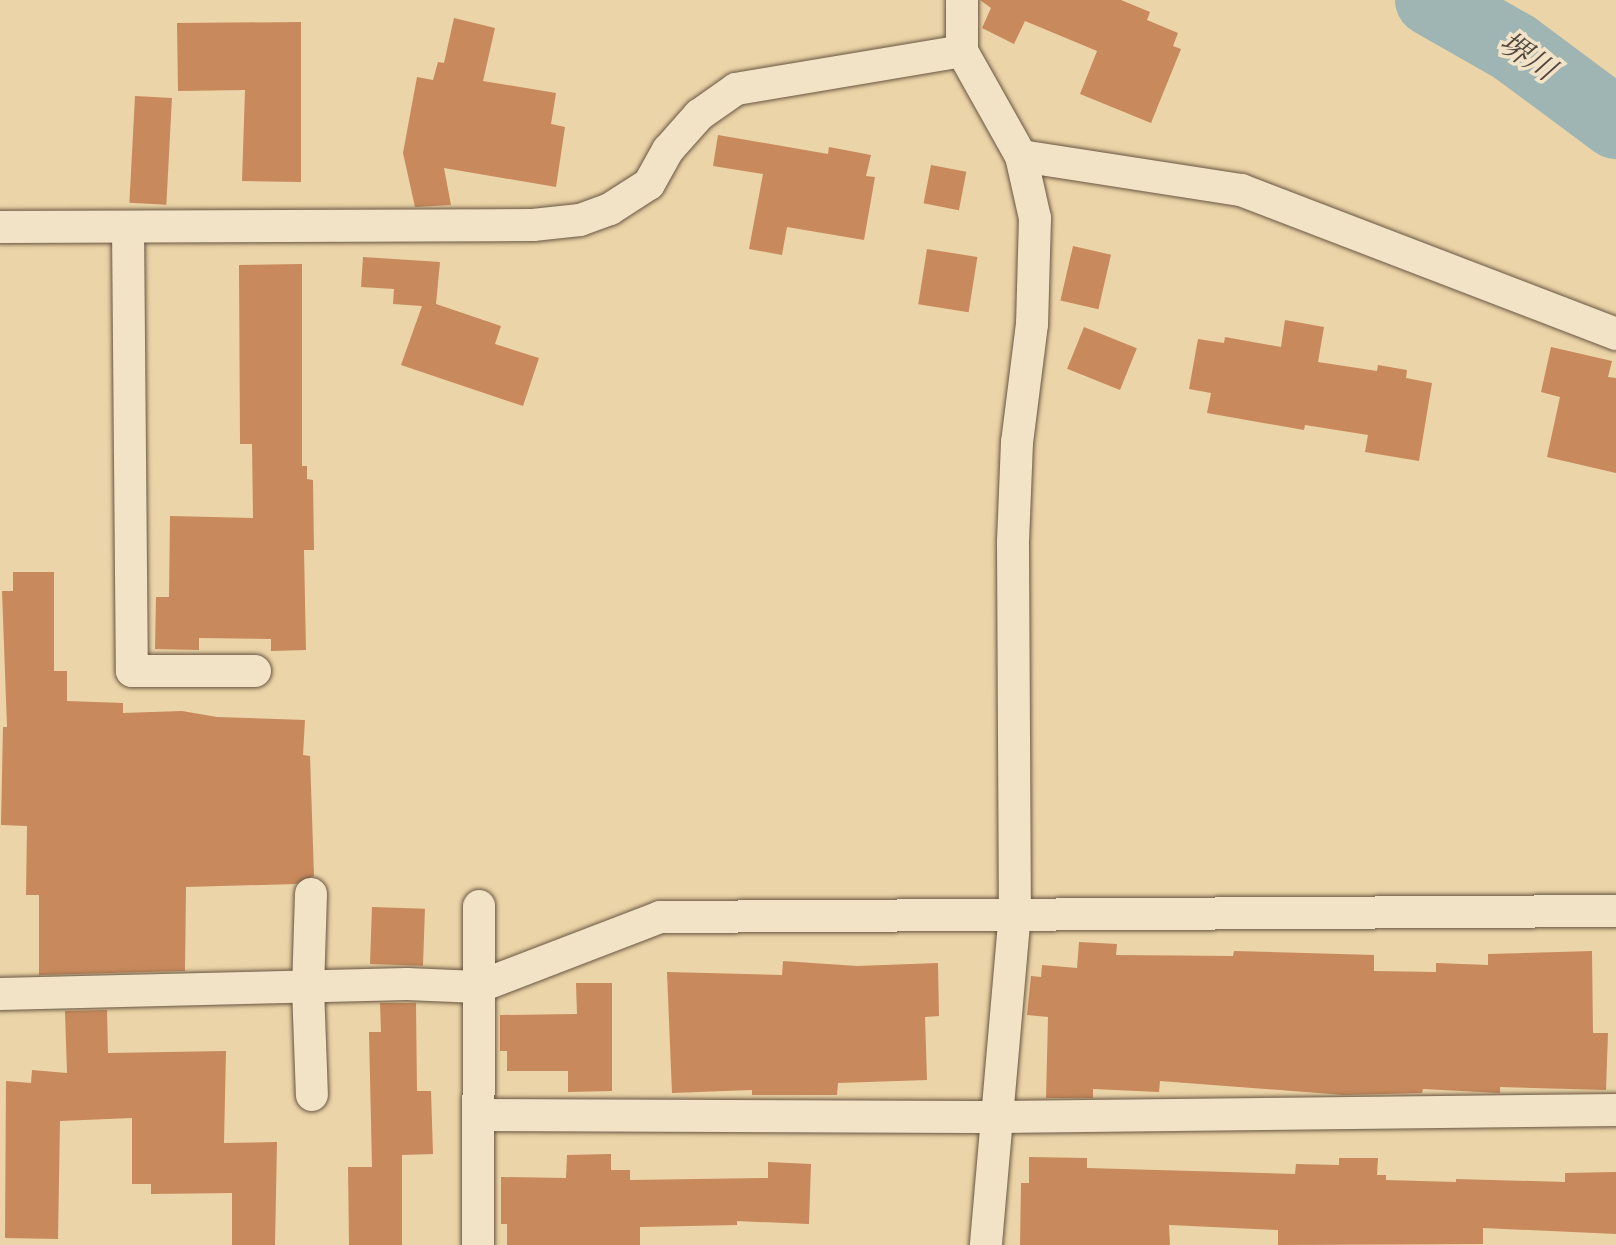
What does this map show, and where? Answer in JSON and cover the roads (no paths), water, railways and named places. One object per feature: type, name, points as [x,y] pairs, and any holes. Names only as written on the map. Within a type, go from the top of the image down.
[{"type":"street","points":[[962,0],[962,51],[1021,156],[1035,218],[1032,324],[1017,442],[1013,543],[1015,912],[986,1245]]},
{"type":"street","points":[[0,228],[533,225],[580,220],[610,209],[649,184],[668,150],[699,115],[736,89],[962,51]]},
{"type":"street","points":[[1021,156],[1241,190],[1616,334]]},
{"type":"street","points":[[128,227],[132,671],[255,671]]},
{"type":"street","points":[[311,894],[308,988],[312,1095]]},
{"type":"street","points":[[478,1245],[479,906]]},
{"type":"street","points":[[0,994],[478,987],[660,917],[1015,912],[1616,911]]},
{"type":"street","points":[[480,1115],[997,1117],[1616,1110]]},
{"type":"waterway","name":"堺川","points":[[1431,0],[1515,48],[1616,123]]}]
